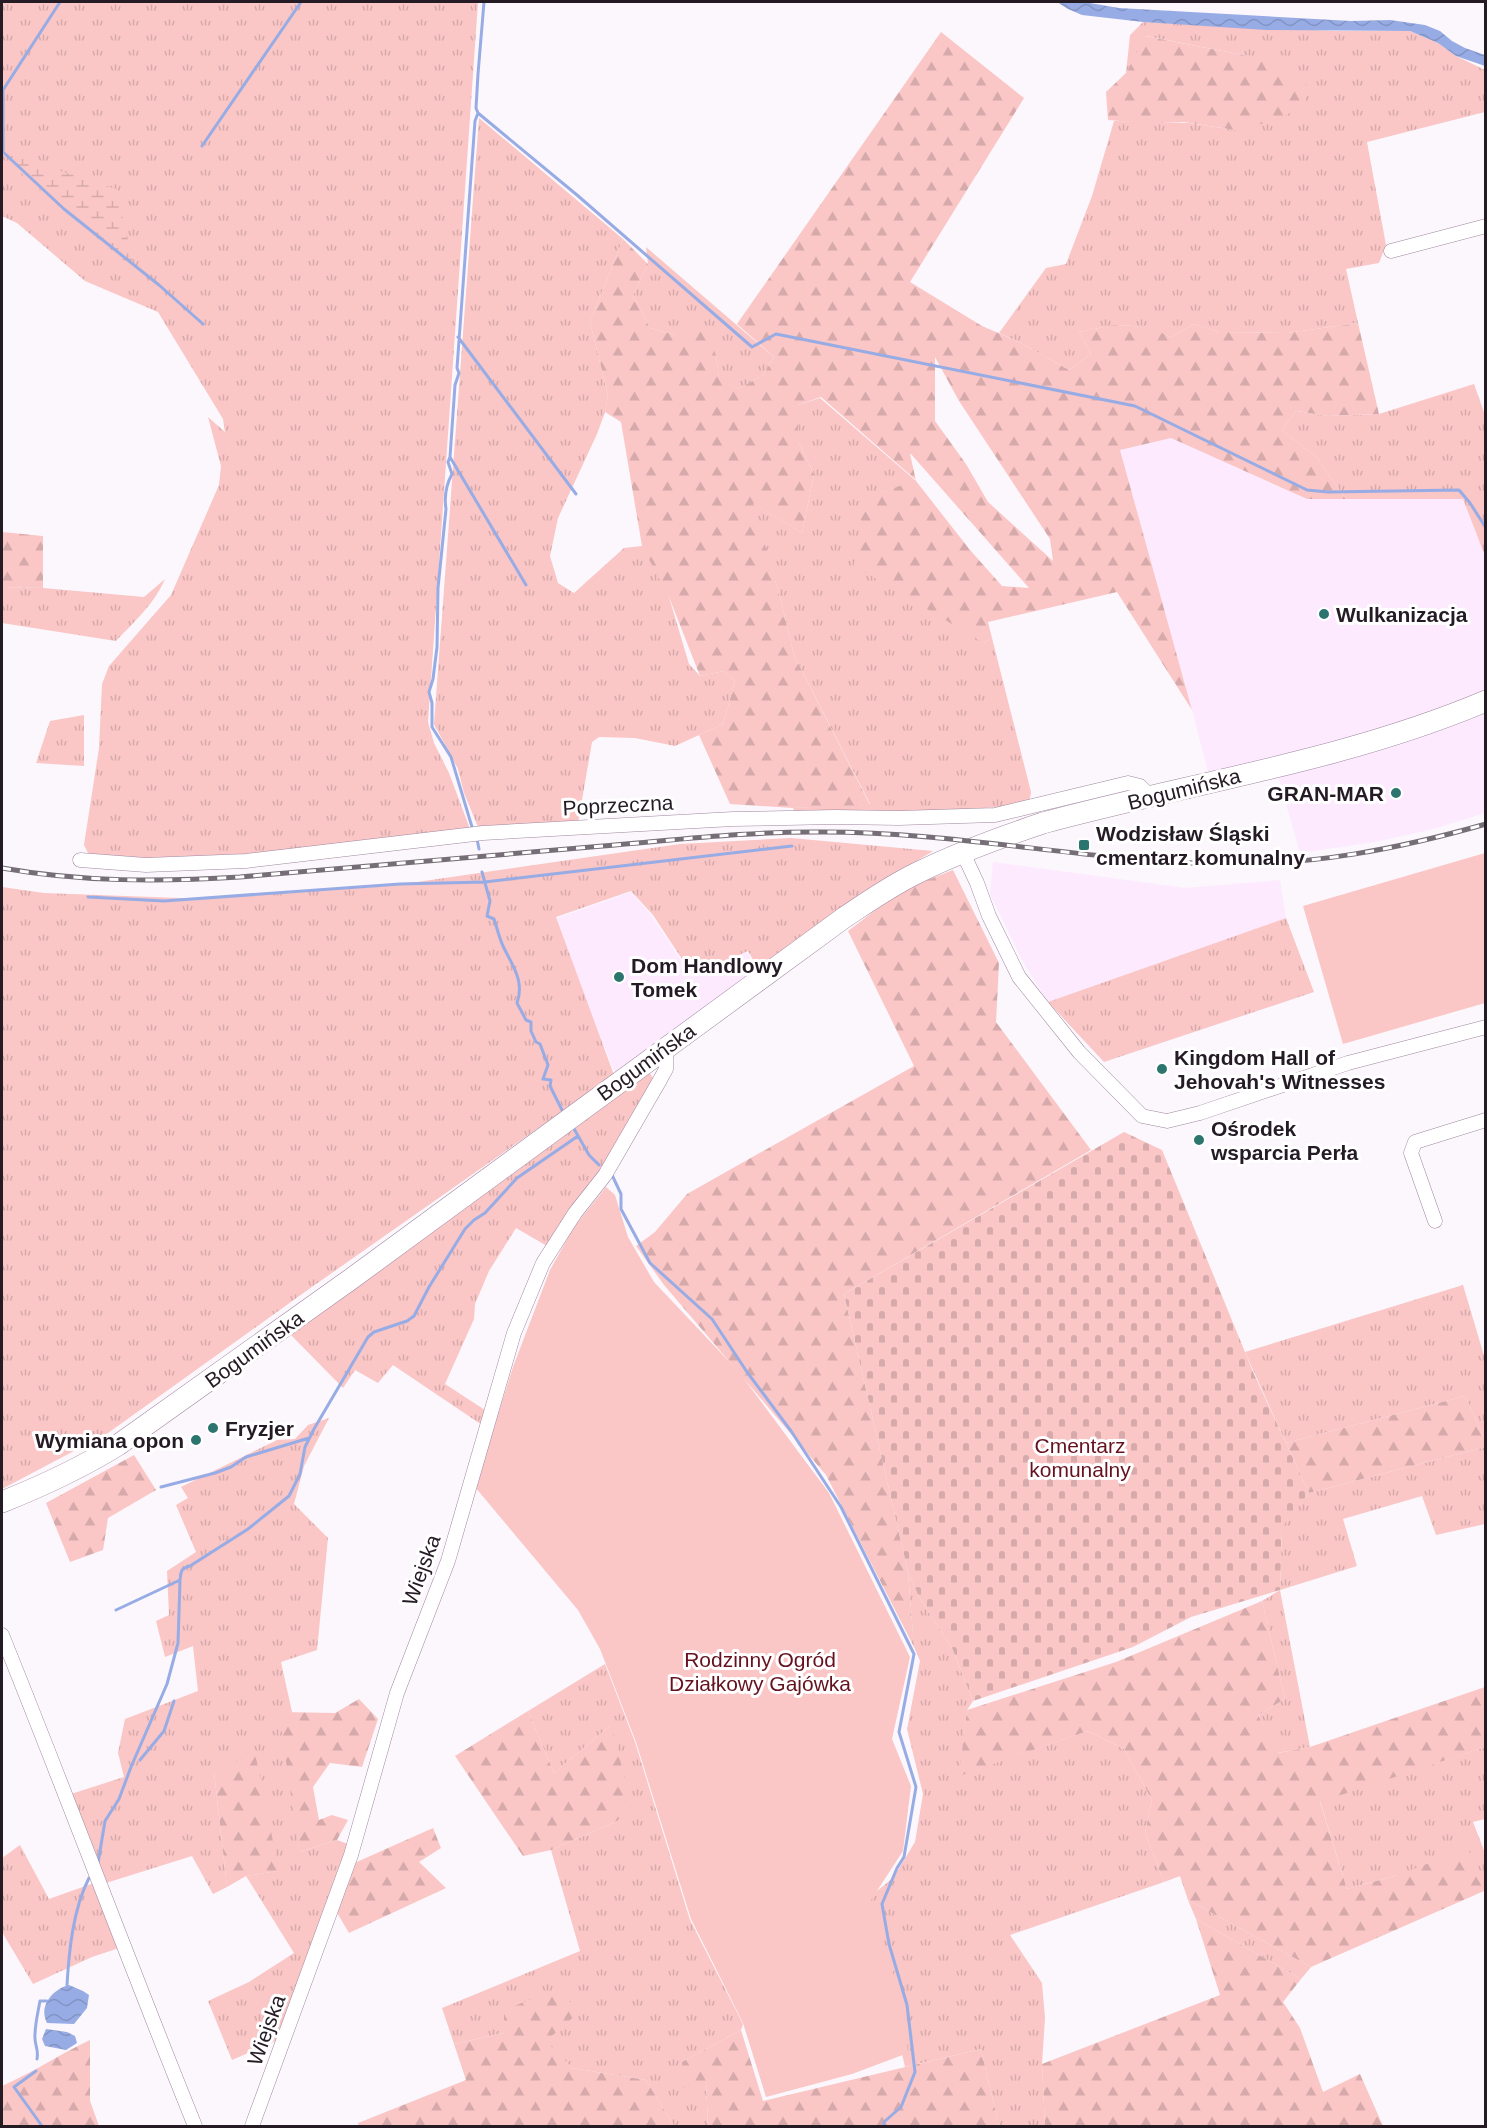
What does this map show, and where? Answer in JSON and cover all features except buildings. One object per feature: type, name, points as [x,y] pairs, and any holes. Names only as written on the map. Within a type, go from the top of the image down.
[{"type":"main road","name":"Bogumińska","points":[[2,1502],[93,1460],[128,1438],[341,1286],[882,892],[917,872],[1043,823],[1361,745],[1485,701]]},
{"type":"street","points":[[1391,251],[1485,226]]},
{"type":"street","name":"Poprzeczna","points":[[80,860],[146,865],[246,861],[483,833],[733,819],[995,815],[1128,783],[1140,786],[1151,797]]},
{"type":"street","points":[[963,853],[989,916],[1019,977],[1080,1052],[1142,1116],[1167,1121],[1200,1113],[1348,1063],[1485,1027]]},
{"type":"street","name":"Wiejska","points":[[252,2127],[351,1855],[397,1693],[448,1561],[514,1333],[543,1263],[575,1213],[605,1175],[663,1075],[666,1069],[666,1048]]},
{"type":"street","points":[[1436,1221],[1411,1153],[1415,1142],[1485,1120]]},
{"type":"street","points":[[2,1635],[57,1770],[195,2127]]},
{"type":"shaded area","points":[[1171,438],[1307,499],[1463,499],[1485,556],[1485,813],[1430,830],[1375,842],[1300,853],[1273,758],[1208,772],[1120,450]]},
{"type":"shaded area","points":[[993,862],[1185,888],[1280,880],[1286,918],[1048,1002],[1023,962],[990,894]]},
{"type":"shaded area","points":[[631,892],[651,915],[692,977],[747,952],[758,974],[616,1075],[585,1000],[557,918]]},
{"type":"green space","points":[[2,2],[478,2],[428,722],[434,743],[449,773],[470,829],[269,854],[162,861],[90,857],[84,845],[99,748],[102,684],[109,666],[171,595],[219,485],[221,466],[208,417],[225,432],[223,419],[158,312],[85,281],[17,223],[2,216]]},
{"type":"green space","points":[[1143,22],[1336,31],[1410,31],[1438,43],[1456,56],[1485,70],[1485,112],[1367,142],[1386,245],[1379,263],[1346,269],[1358,323],[1287,333],[1219,332],[1194,324],[1171,337],[1136,326],[1104,327],[1079,332],[1091,354],[1069,370],[999,333],[1046,268],[1066,264],[1092,196],[1114,121],[1189,123],[1235,130],[1248,56],[1146,36],[1126,73],[1130,35]]},
{"type":"green space","points":[[941,32],[1024,98],[910,282],[982,326],[1017,341],[1069,370],[1091,354],[1079,332],[1114,325],[1148,327],[1171,337],[1194,324],[1219,332],[1287,333],[1358,323],[1379,414],[1328,416],[1296,411],[1282,430],[1316,457],[1346,499],[1307,499],[1171,438],[1120,450],[1192,710],[1117,592],[988,622],[992,638],[984,643],[853,565],[867,535],[857,510],[883,492],[916,480],[821,397],[798,405],[798,441],[814,474],[802,533],[753,503],[794,655],[870,805],[793,808],[730,804],[699,735],[723,724],[735,681],[724,671],[700,676],[669,597],[642,546],[621,422],[605,412],[608,395],[590,322],[623,239],[648,264],[633,295],[650,328],[676,335],[701,327],[716,355],[719,378],[738,389],[763,375],[774,357],[737,324]],"holes":[[[935,357],[959,401],[1050,539],[1053,561],[988,502],[966,464],[935,421]],[[911,454],[1029,588],[1002,586],[970,550],[916,480]]]},
{"type":"green space","points":[[1145,36],[1248,56],[1307,78],[1305,104],[1278,120],[1235,130],[1184,122],[1146,123],[1108,120],[1106,92],[1126,73]]},
{"type":"green space","points":[[479,118],[623,239],[590,322],[608,395],[597,434],[558,518],[550,556],[558,583],[574,593],[624,548],[642,546],[657,557],[689,664],[700,676],[724,671],[735,681],[723,724],[675,746],[635,738],[599,737],[592,742],[578,823],[478,827],[464,793],[458,769],[434,724]]},
{"type":"green space","points":[[15,156],[116,189],[135,270],[15,168]]},
{"type":"green space","points":[[646,247],[774,357],[763,375],[738,389],[719,379],[716,355],[676,335],[650,328],[633,295],[648,264]]},
{"type":"green space","points":[[1474,384],[1485,415],[1485,556],[1463,499],[1346,499],[1316,457],[1282,430],[1296,411],[1328,416],[1379,414]]},
{"type":"green space","points":[[820,398],[916,481],[883,492],[984,643],[992,638],[1031,792],[1029,805],[906,813],[795,813],[793,808],[870,804],[794,655],[780,597],[752,502],[802,533],[814,474],[798,441],[798,405]]},
{"type":"green space","points":[[2,532],[43,536],[43,588],[2,587]]},
{"type":"green space","points":[[165,579],[150,604],[116,641],[2,623],[2,587],[43,588],[144,597]]},
{"type":"green space","points":[[84,715],[84,766],[36,763],[50,721]]},
{"type":"green space","points":[[791,838],[933,851],[843,906],[760,972],[748,951],[693,976],[653,915],[631,891],[556,917],[614,1075],[108,1433],[2,1489],[2,887],[44,893],[206,899],[417,882],[680,844]]},
{"type":"green space","points":[[1485,853],[1485,1003],[1343,1044],[1303,906]]},
{"type":"green space","points":[[953,870],[999,963],[996,1022],[1091,1150],[844,1294],[908,1572],[914,1647],[826,1475],[664,1285],[636,1246],[655,1232],[687,1194],[914,1066],[848,931],[902,890]]},
{"type":"green space","points":[[1286,918],[1314,992],[1104,1062],[1048,1002]]},
{"type":"green space","points":[[649,1072],[653,1078],[632,1123],[592,1186],[547,1246],[516,1228],[489,1271],[475,1304],[474,1319],[445,1384],[488,1412],[482,1425],[393,1365],[378,1383],[355,1370],[343,1388],[291,1335]]},
{"type":"green space","name":"Cmentarz komunalny","points":[[1124,1132],[1162,1150],[1254,1374],[1309,1493],[1282,1527],[1280,1590],[1191,1617],[1133,1647],[973,1701],[952,1648],[919,1597],[908,1572],[844,1294]]},
{"type":"green space","name":"Rodzinny Ogród Działkowy Gajówka","points":[[606,1187],[615,1195],[628,1237],[654,1282],[739,1372],[829,1493],[910,1657],[892,1739],[911,1786],[903,1851],[871,1900],[904,2009],[908,2053],[852,2074],[766,2097],[743,2023],[691,1919],[636,1742],[600,1649],[578,1610],[475,1487],[513,1367],[550,1270],[574,1227]]},
{"type":"green space","points":[[1463,1285],[1485,1359],[1485,1440],[1465,1396],[1286,1443],[1245,1352]]},
{"type":"green space","points":[[1465,1396],[1485,1440],[1485,1447],[1309,1493],[1286,1443]]},
{"type":"green space","points":[[329,1418],[304,1466],[294,1504],[328,1538],[317,1650],[281,1662],[294,1721],[299,1852],[337,1840],[348,1844],[280,2039],[232,2060],[208,2001],[249,1982],[294,1953],[246,1876],[278,1871],[214,1772],[227,1887],[213,1894],[192,1856],[106,1883],[71,1794],[124,1777],[118,1753],[125,1719],[198,1691],[193,1646],[165,1657],[156,1621],[169,1615],[167,1571],[196,1552],[176,1505],[188,1498],[181,1487],[277,1440],[295,1439],[308,1425]]},
{"type":"green space","points":[[1485,1447],[1485,1524],[1436,1535],[1422,1496],[1343,1519],[1357,1566],[1280,1590],[1282,1526],[1309,1493]]},
{"type":"green space","points":[[134,1455],[156,1490],[108,1518],[103,1550],[70,1562],[46,1503]]},
{"type":"green space","points":[[908,1572],[919,1597],[952,1648],[973,1701],[967,1710],[960,1775],[1088,1731],[1124,1749],[1152,1800],[1145,1833],[1164,1882],[1010,1935],[1042,1983],[1045,2018],[1042,2064],[1045,2126],[999,2126],[981,2049],[905,2067],[867,1899],[893,1878],[915,1842],[923,1794],[907,1729],[920,1661],[914,1647]]},
{"type":"green space","points":[[1280,1590],[1310,1747],[1277,1753],[1258,1715],[1285,1699],[1262,1601]]},
{"type":"green space","points":[[1262,1601],[1285,1699],[1258,1715],[1278,1753],[1310,1747],[1485,1687],[1485,1747],[1320,1802],[1347,1889],[1398,1875],[1468,1848],[1484,1891],[1311,1967],[1188,1900],[1180,1876],[1164,1882],[1145,1833],[1152,1800],[1124,1749],[1088,1731],[959,1776],[967,1710],[1116,1662]]},
{"type":"green space","points":[[605,1664],[635,1742],[690,1920],[743,2024],[741,2030],[682,2062],[706,2081],[708,2126],[674,2126],[646,2080],[572,2068],[545,2041],[504,2033],[454,2044],[442,2008],[580,1951],[551,1850],[617,1821],[611,1725],[554,1773],[528,1711]]},
{"type":"green space","points":[[359,1699],[378,1719],[362,1767],[330,1763],[313,1787],[319,1820],[332,1815],[348,1820],[337,1840],[299,1852],[279,1712],[335,1713]]},
{"type":"green space","points":[[528,1711],[554,1773],[611,1725],[632,1806],[617,1821],[551,1850],[523,1856],[455,1756]]},
{"type":"green space","points":[[1485,1747],[1485,1819],[1473,1822],[1485,1853],[1485,1890],[1398,1875],[1347,1889],[1320,1801]]},
{"type":"green space","points":[[255,1753],[279,1871],[246,1876],[227,1887],[214,1772]]},
{"type":"green space","points":[[433,1828],[441,1848],[419,1862],[446,1888],[349,1933],[336,1911],[350,1865]]},
{"type":"green space","points":[[20,1845],[49,1899],[94,1883],[119,1948],[92,1957],[33,1984],[2,1932],[2,1858]]},
{"type":"green space","points":[[1188,1900],[1311,1967],[1301,1979],[1196,1919]]},
{"type":"green space","points":[[1196,1919],[1301,1979],[1283,2002],[1300,2028],[1323,2092],[1360,2074],[1383,2126],[1045,2126],[1042,2064],[1220,1995]]},
{"type":"green space","points":[[561,1987],[577,2014],[546,2041],[572,2068],[646,2080],[674,2126],[359,2126],[358,2123],[466,2080],[454,2044],[504,2033],[504,2010]]},
{"type":"green space","points":[[741,2030],[763,2101],[981,2049],[999,2126],[708,2126],[706,2081],[684,2088],[682,2062]]},
{"type":"green space","points":[[90,2040],[90,2101],[99,2126],[2,2126],[2,2086]]},
{"type":"water","points":[[1057,2],[1084,2],[1119,8],[1351,21],[1390,20],[1425,25],[1440,31],[1465,48],[1485,55],[1485,66],[1456,56],[1438,43],[1410,31],[1266,30],[1143,22],[1082,15]]},
{"type":"water","points":[[69,1985],[89,1995],[87,2008],[74,2024],[47,2023],[44,2010],[49,1999],[58,1990]]},
{"type":"water","points":[[46,2029],[67,2032],[75,2036],[77,2043],[66,2050],[45,2046],[42,2039]]},
{"type":"waterway","points":[[60,2],[3,90],[3,152],[64,209],[159,285],[203,324]]},
{"type":"waterway","points":[[202,146],[301,2]]},
{"type":"waterway","points":[[472,827],[451,757],[432,727],[432,703],[429,692],[437,647],[438,588],[446,509],[445,495],[452,474],[448,462],[455,385],[459,373],[457,368],[475,121],[478,113],[476,108],[484,2]]},
{"type":"waterway","points":[[478,113],[577,195],[752,347],[776,334],[1135,406],[1307,490],[1328,492],[1459,490],[1486,528]]},
{"type":"waterway","points":[[458,337],[576,494]]},
{"type":"waterway","points":[[450,457],[526,585]]},
{"type":"waterway","points":[[477,839],[479,849]]},
{"type":"waterway","points":[[88,897],[164,901],[400,884],[485,882],[792,846]]},
{"type":"waterway","points":[[482,872],[490,901],[487,916],[494,919],[518,980],[517,1003],[526,1020],[531,1022],[531,1031],[536,1042],[540,1044],[548,1065],[543,1079],[551,1080],[550,1086],[562,1110]]},
{"type":"waterway","points":[[573,1127],[589,1155],[599,1165]]},
{"type":"waterway","points":[[116,1610],[180,1580],[183,1569],[248,1529],[289,1496],[300,1474],[305,1447],[368,1337],[374,1332],[407,1321],[414,1316],[465,1229],[485,1213],[517,1178],[578,1136]]},
{"type":"waterway","points":[[612,1175],[621,1194],[621,1209],[650,1263],[712,1319],[841,1507],[914,1654],[899,1732],[916,1787],[904,1857],[882,1904],[889,1944],[907,2005],[915,2072],[901,2107],[884,2122],[884,2126]]},
{"type":"waterway","points":[[161,1487],[215,1473],[231,1467],[246,1457],[309,1438]]},
{"type":"waterway","points":[[98,1863],[105,1821],[119,1799],[167,1684],[178,1643],[180,1581]]},
{"type":"waterway","points":[[140,1760],[164,1731],[174,1701]]},
{"type":"waterway","points":[[67,1985],[76,1917],[89,1878]]},
{"type":"waterway","points":[[37,2059],[35,2038],[37,2018],[40,2001],[47,2001]]},
{"type":"waterway","points":[[36,2071],[14,2087],[42,2126]]},
{"type":"railway","points":[[2,868],[91,878],[210,879],[708,837],[824,832],[873,833],[972,841],[1170,862],[1253,864],[1354,854],[1420,841],[1486,824]]},
{"type":"place","name":"Wulkanizacja","points":[[1324,614]]},
{"type":"place","name":"GRAN-MAR","points":[[1396,793]]},
{"type":"place","name":"Wodzisław Śląski cmentarz komunalny","points":[[1084,845]]},
{"type":"place","name":"Dom Handlowy Tomek","points":[[619,977]]},
{"type":"place","name":"Kingdom Hall of Jehovah's Witnesses","points":[[1162,1069]]},
{"type":"place","name":"Ośrodek wsparcia Perła","points":[[1199,1140]]},
{"type":"place","name":"Fryzjer","points":[[213,1428]]},
{"type":"place","name":"Wymiana opon","points":[[196,1440]]}]
